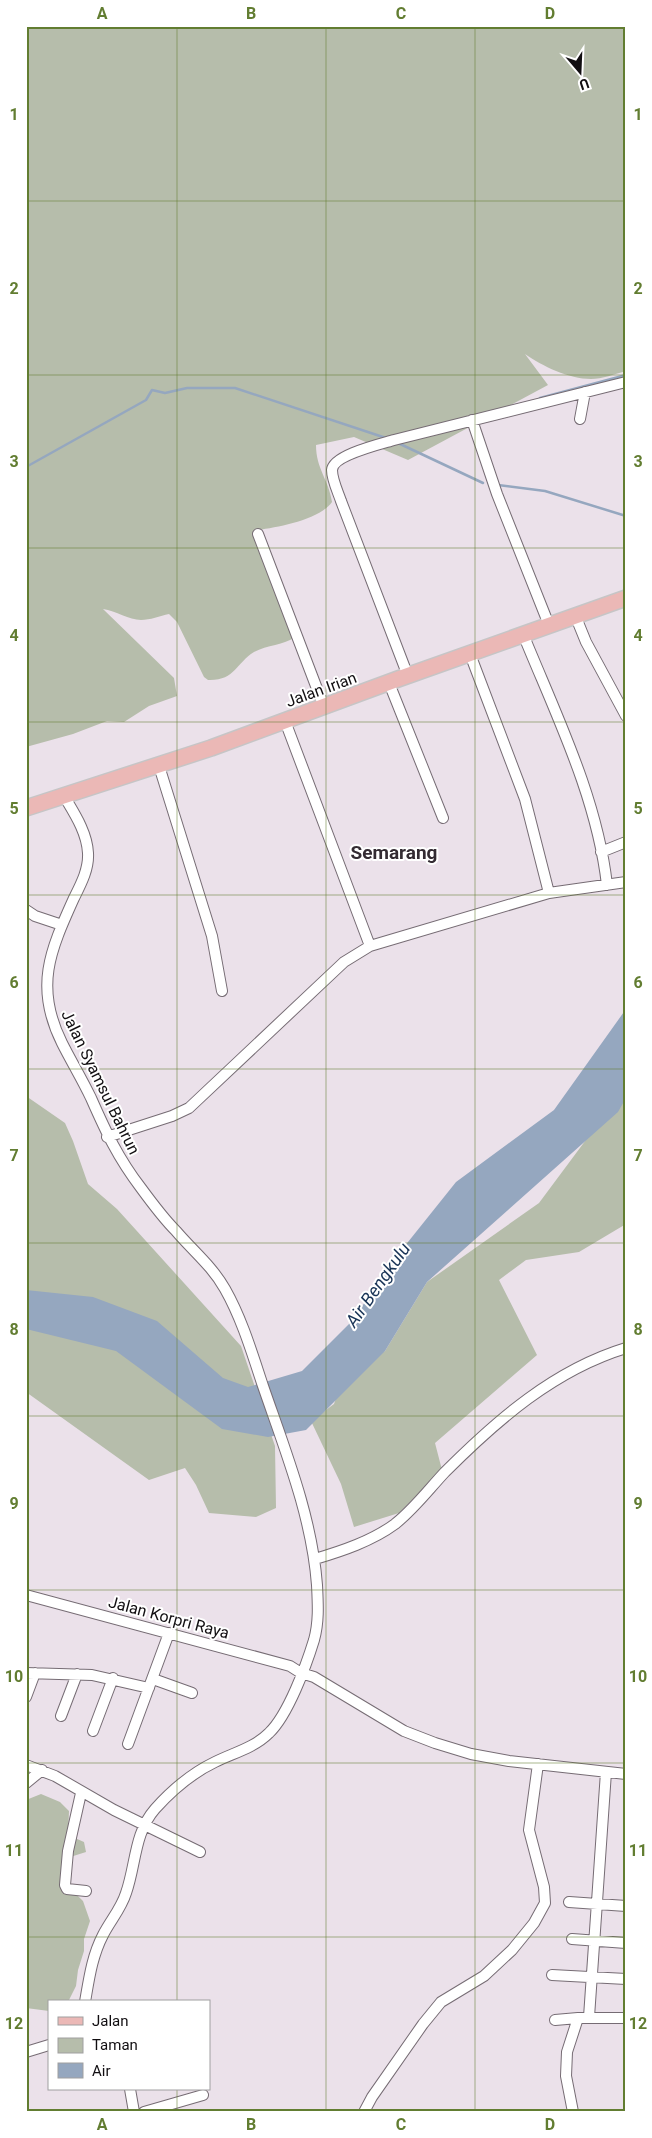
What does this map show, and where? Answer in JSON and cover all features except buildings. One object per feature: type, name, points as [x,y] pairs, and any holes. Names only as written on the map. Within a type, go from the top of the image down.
[{"type":"main road","name":"Jalan Irian","points":[[26,808],[159,766],[575,615],[625,601]]},
{"type":"street","points":[[408,676],[351,531],[332,472],[335,463],[345,457],[391,441],[626,382]]},
{"type":"street","points":[[580,419],[585,392]]},
{"type":"street","points":[[472,420],[497,494],[549,625]]},
{"type":"street","points":[[258,534],[324,707]]},
{"type":"street","points":[[575,615],[586,642],[626,716]]},
{"type":"street","points":[[523,634],[581,778],[601,852],[607,885]]},
{"type":"street","points":[[470,654],[525,799],[549,893]]},
{"type":"street","points":[[389,683],[443,818]]},
{"type":"street","points":[[285,721],[370,946]]},
{"type":"street","points":[[159,766],[212,936],[222,991]]},
{"type":"street","name":"Jalan Syamsul Bahrun","points":[[64,796],[84,835],[88,847],[88,863],[84,878],[49,958],[46,978],[48,1007],[54,1026],[90,1097],[107,1137],[124,1165],[142,1191],[176,1232],[206,1262],[219,1279],[242,1326],[283,1443],[315,1559]]},
{"type":"street","points":[[601,852],[626,842]]},
{"type":"street","points":[[107,1137],[172,1116],[189,1108],[344,962],[370,946],[549,893],[626,882]]},
{"type":"street","points":[[26,910],[34,916],[62,925]]},
{"type":"street","points":[[85,2000],[96,1951],[105,1930],[122,1904],[127,1892],[144,1825],[156,1808],[188,1778],[212,1763],[251,1747],[270,1732],[284,1713],[302,1673],[313,1643],[318,1622],[315,1559],[367,1539],[395,1523],[480,1437],[525,1400],[580,1367],[626,1348]]},
{"type":"street","name":"Jalan Korpri Raya","points":[[26,1595],[278,1662],[314,1677],[404,1731],[471,1754],[626,1774]]},
{"type":"street","points":[[128,1744],[169,1633]]},
{"type":"street","points":[[26,1698],[31,1673],[77,1674],[114,1678],[192,1693]]},
{"type":"street","points":[[61,1716],[77,1674]]},
{"type":"street","points":[[93,1731],[114,1678]]},
{"type":"street","points":[[364,2112],[372,2096],[417,2032],[441,2002],[484,1976],[512,1950],[542,1910],[545,1896],[544,1887],[529,1830],[538,1764]]},
{"type":"street","points":[[26,1765],[42,1770],[144,1825],[200,1852]]},
{"type":"street","points":[[26,1783],[42,1770]]},
{"type":"street","points":[[589,2017],[606,1772]]},
{"type":"street","points":[[82,1792],[68,1851],[65,1885],[66,1889],[86,1891]]},
{"type":"street","points":[[570,1902],[626,1906]]},
{"type":"street","points":[[572,1938],[626,1942]]},
{"type":"street","points":[[552,1976],[626,1979]]},
{"type":"street","points":[[555,2020],[589,2017],[626,2018]]},
{"type":"street","points":[[573,2112],[566,2076],[567,2052],[578,2018]]},
{"type":"street","points":[[26,2052],[48,2045]]},
{"type":"street","points":[[130,2090],[134,2112]]},
{"type":"street","points":[[144,2112],[203,2095]]},
{"type":"green space","points":[[26,26],[626,26],[626,371],[600,378],[574,377],[556,371],[525,354],[548,385],[408,460],[354,437],[316,445],[318,461],[332,502],[318,514],[287,525],[258,530],[253,535],[295,637],[286,642],[254,652],[224,678],[208,680],[204,677],[177,622],[169,614],[141,620],[132,619],[103,609],[174,678],[177,696],[149,706],[124,722],[107,721],[73,734],[26,747]]},
{"type":"green space","points":[[626,1086],[626,1224],[579,1252],[526,1260],[499,1280],[537,1355],[435,1443],[442,1470],[399,1513],[354,1527],[341,1484],[311,1421],[334,1404],[345,1371],[385,1351],[427,1282],[539,1203]]},
{"type":"green space","points":[[26,1096],[65,1123],[88,1184],[117,1209],[241,1346],[275,1446],[276,1508],[256,1517],[209,1513],[196,1485],[185,1468],[149,1480],[26,1392]]},
{"type":"green space","points":[[41,1794],[60,1802],[69,1811],[68,1835],[84,1842],[86,1852],[67,1858],[71,1889],[83,1901],[90,1921],[84,1939],[84,1951],[78,1970],[76,1986],[69,2000],[48,2000],[48,2011],[26,2008],[26,1800]]},
{"type":"water","name":"Air Bengkulu","points":[[626,1009],[626,1098],[618,1112],[427,1282],[385,1351],[306,1430],[268,1437],[222,1429],[116,1351],[26,1329],[26,1290],[93,1297],[157,1321],[223,1378],[248,1387],[302,1371],[351,1322],[400,1252],[456,1182],[554,1110]]},
{"type":"waterway","points":[[540,398],[626,375]]},
{"type":"waterway","points":[[26,467],[146,400],[152,390],[165,393],[187,388],[235,388],[386,438]]},
{"type":"waterway","points":[[398,443],[483,483]]},
{"type":"waterway","points":[[498,485],[545,491],[626,516]]},
{"type":"district","name":"Semarang","points":[[394,852]]}]
